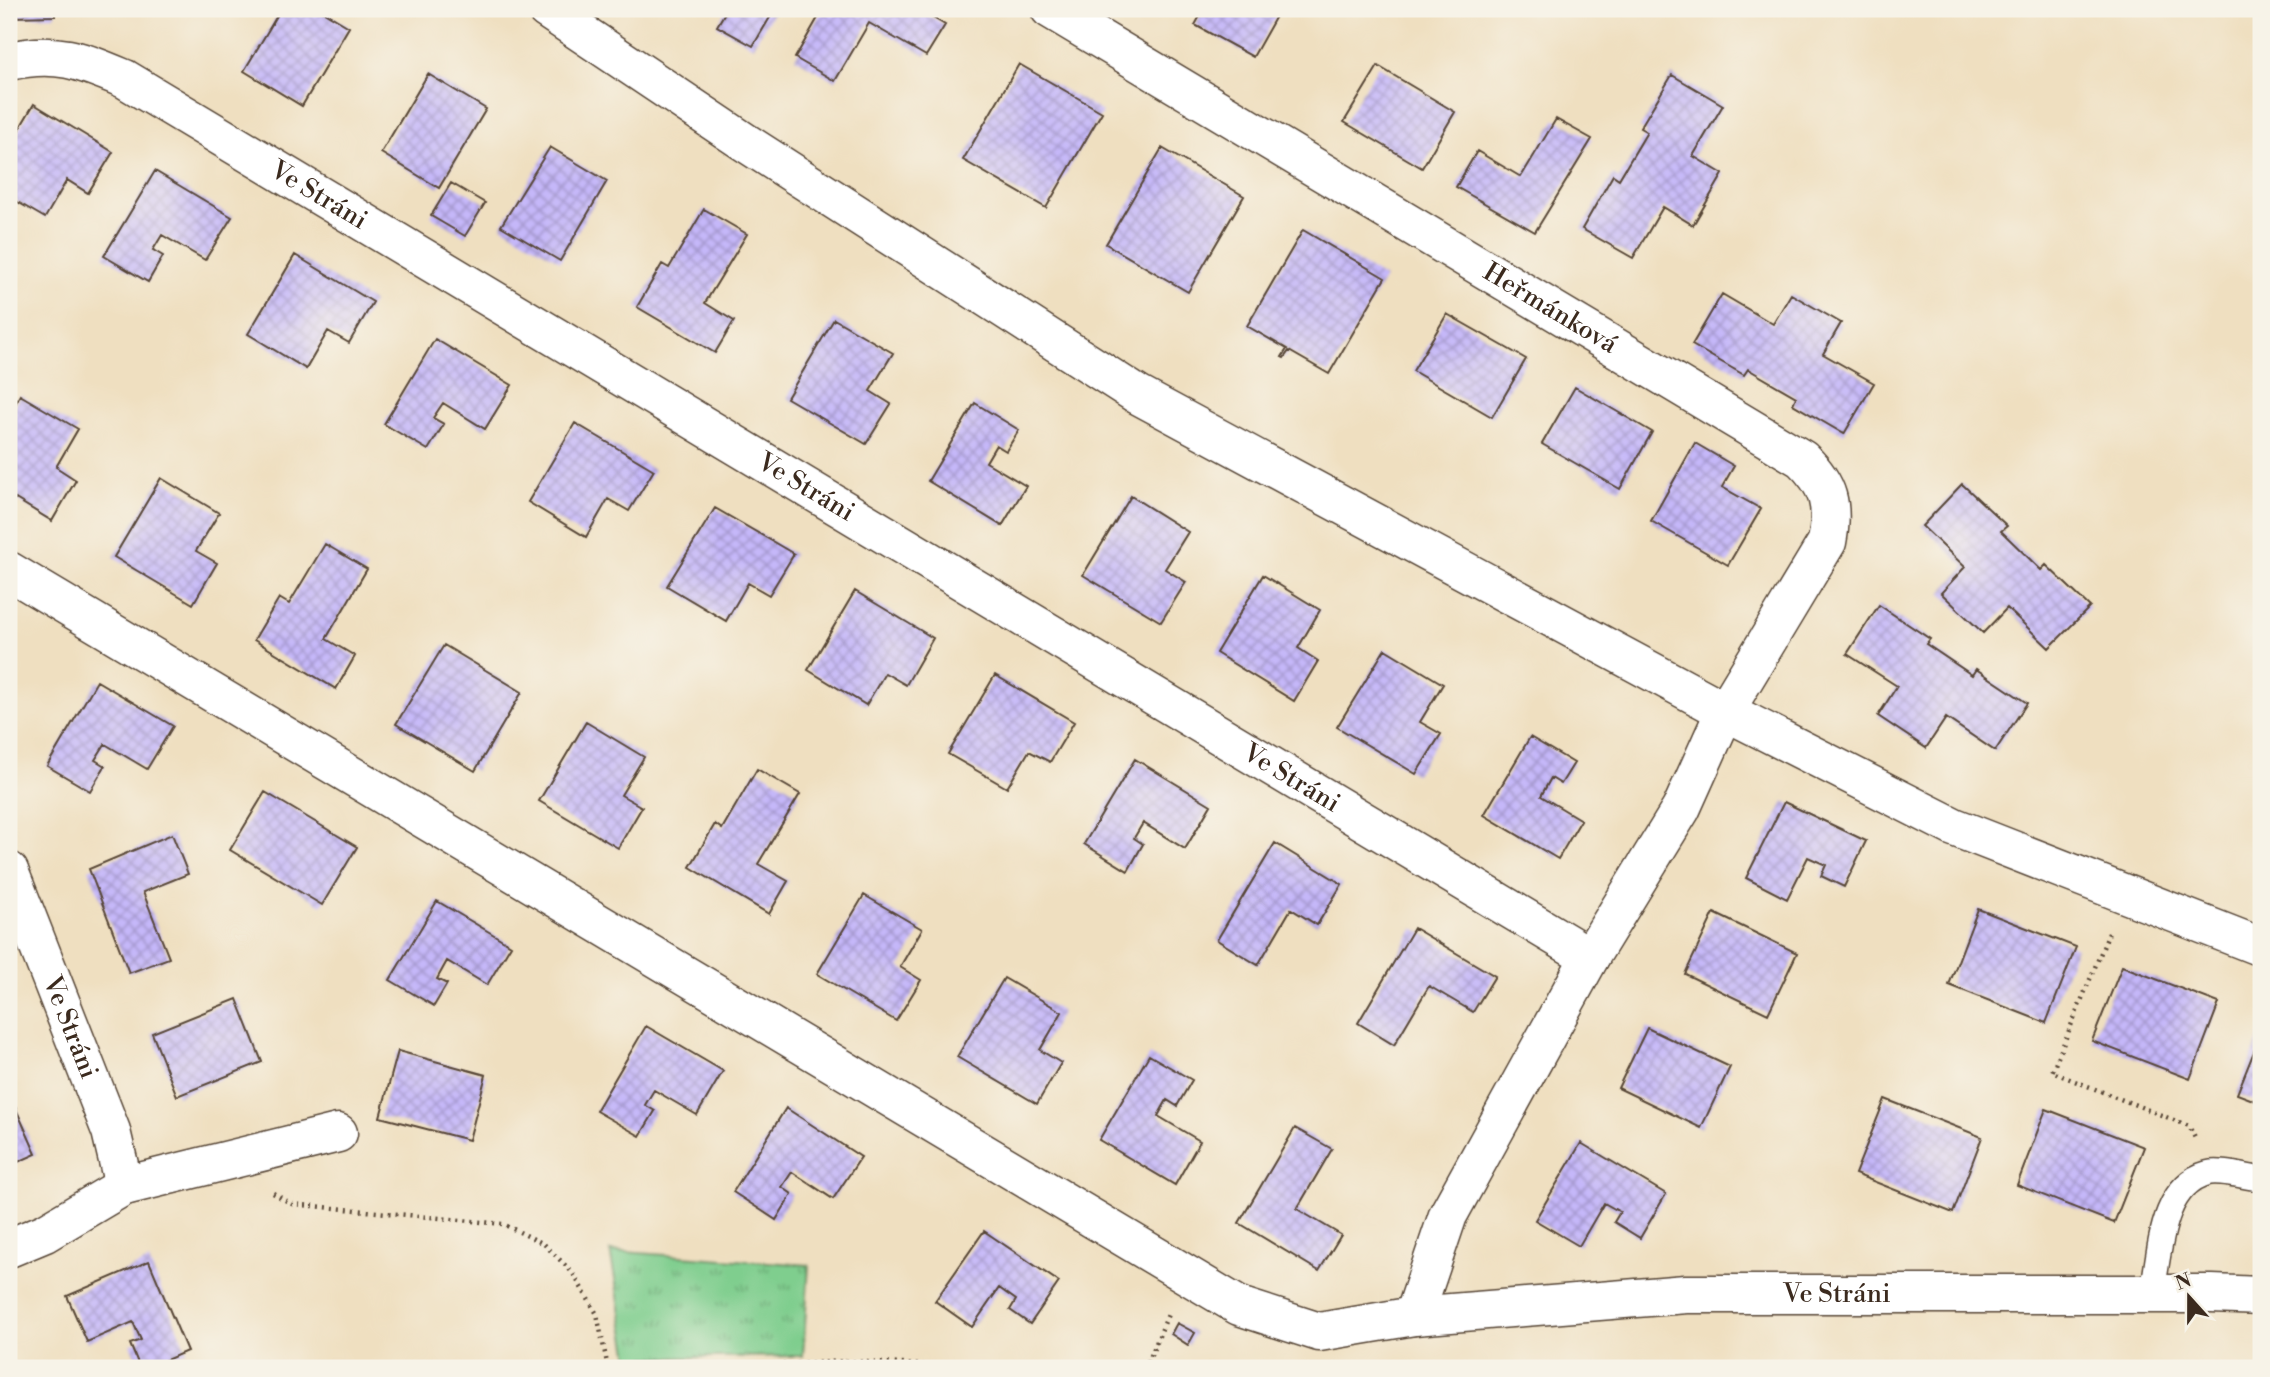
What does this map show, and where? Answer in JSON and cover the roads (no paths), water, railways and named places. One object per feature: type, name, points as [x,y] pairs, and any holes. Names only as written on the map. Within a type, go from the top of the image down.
[{"type":"street","points":[[546,9],[743,141],[1138,395],[1725,711],[1954,827],[2261,947]]},
{"type":"street","name":"Heřmánková","points":[[1050,9],[1802,459],[1815,472],[1830,500],[1831,522],[1827,542],[1725,711]]},
{"type":"street","name":"Ve Stráni","points":[[9,61],[34,55],[77,59],[125,79],[1590,957]]},
{"type":"street","name":"Ve Stráni","points":[[9,572],[1239,1306],[1319,1332],[1415,1316],[1686,1294],[2261,1296]]},
{"type":"street","points":[[1415,1316],[1448,1215],[1590,957],[1681,809],[1725,711]]},
{"type":"street","name":"Ve Stráni","points":[[9,871],[111,1131],[124,1186]]},
{"type":"street","points":[[9,1248],[45,1233],[124,1186],[338,1133]]},
{"type":"lane","points":[[2152,1294],[2167,1218],[2178,1193],[2187,1182],[2210,1172],[2261,1179]]}]
